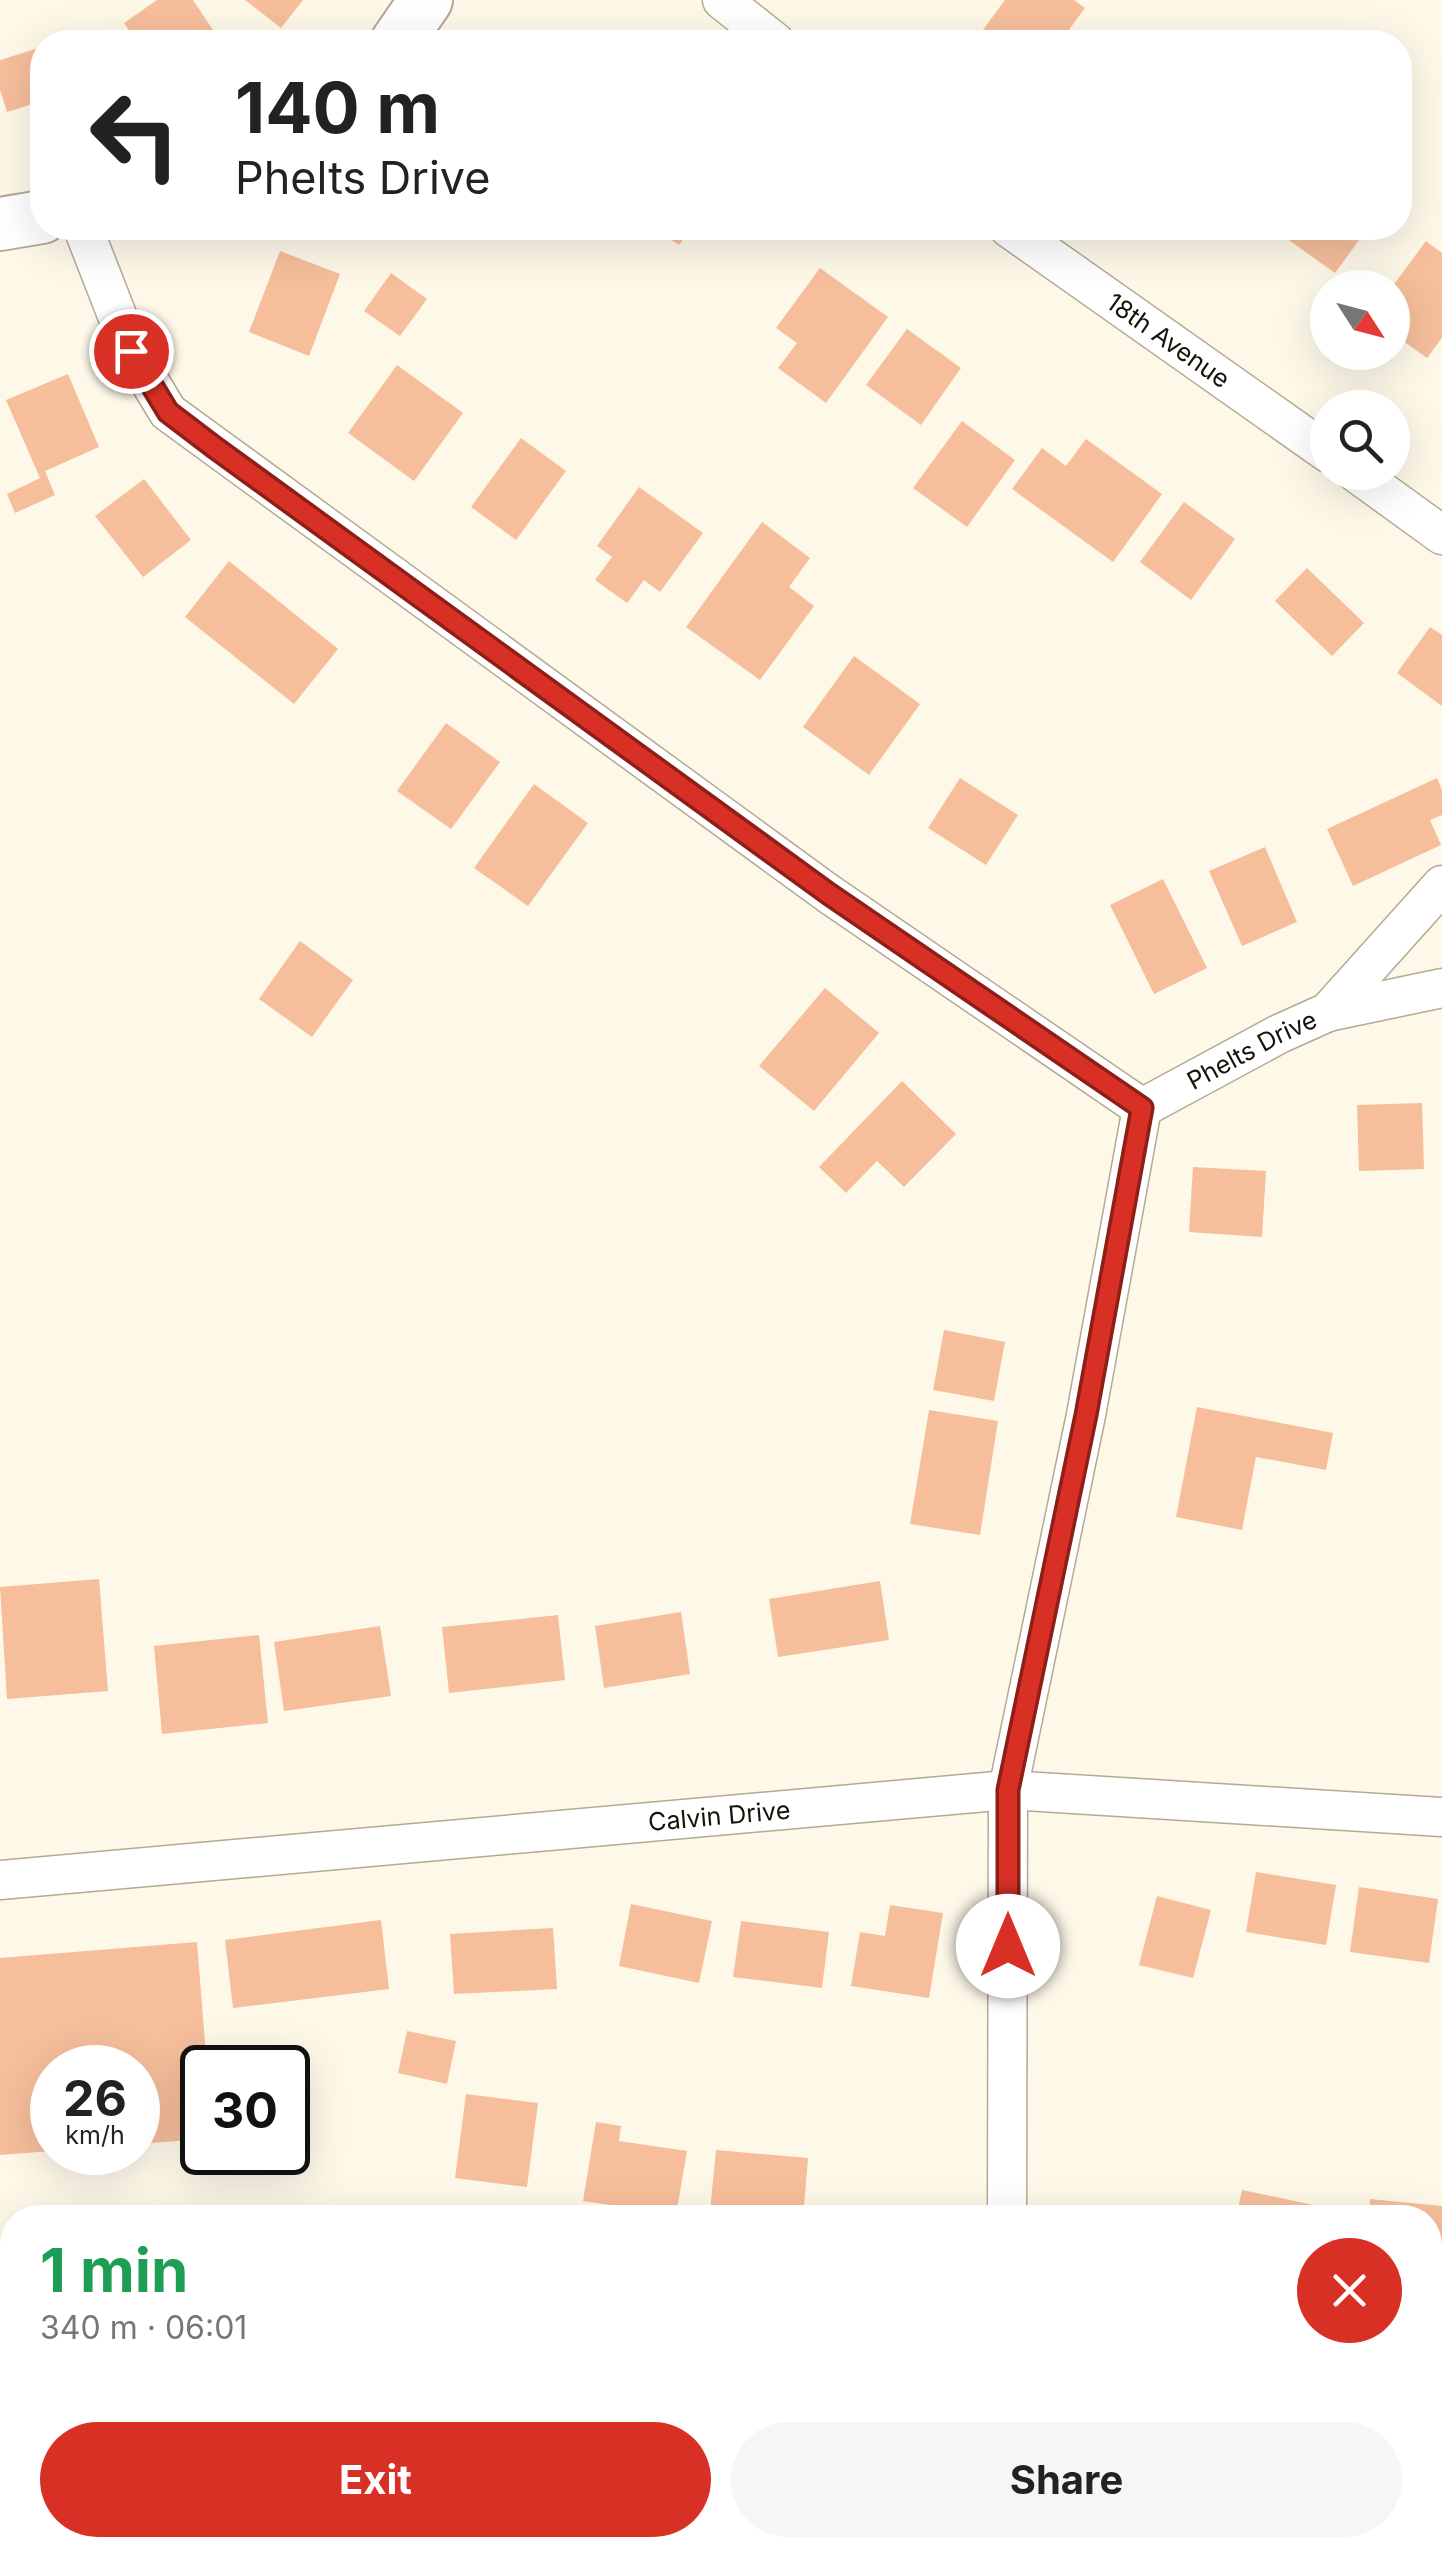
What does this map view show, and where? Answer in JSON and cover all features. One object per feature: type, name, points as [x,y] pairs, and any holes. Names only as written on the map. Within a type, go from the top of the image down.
[{"type":"street","points":[[405,30],[426,0]]},
{"type":"street","points":[[722,0],[760,30]]},
{"type":"street","points":[[0,224],[30,219]]},
{"type":"street","points":[[89,240],[131,351],[168,412],[829,894],[1142,1108],[1086,1415],[1008,1790],[1007,2205]]},
{"type":"street","name":"18th Avenue","points":[[1027,240],[1310,440]]},
{"type":"street","points":[[1380,490],[1442,534]]},
{"type":"street","name":"Phelts Drive","points":[[1328,1012],[1442,884]]},
{"type":"street","name":"Phelts Drive","points":[[1142,1108],[1328,1012],[1442,988]]},
{"type":"street","name":"Calvin Drive","points":[[0,1880],[1008,1790],[1442,1817]]},
{"type":"building","points":[[157,0],[193,0],[213,30],[129,30],[124,23]]},
{"type":"building","points":[[245,0],[303,0],[281,28]]},
{"type":"building","points":[[1005,0],[1074,0],[1085,8],[1069,30],[983,30]]},
{"type":"building","points":[[30,51],[30,105],[7,112],[0,90],[0,60]]},
{"type":"building","points":[[1289,240],[1359,240],[1337,270],[1331,270]]},
{"type":"building","points":[[1426,241],[1442,253],[1442,338],[1427,358],[1410,346],[1410,270],[1405,270]]},
{"type":"building","points":[[280,251],[340,274],[309,356],[249,332]]},
{"type":"building","points":[[820,268],[888,317],[826,403],[778,368],[797,343],[776,328]]},
{"type":"building","points":[[391,273],[427,299],[400,336],[364,311]]},
{"type":"building","points":[[907,329],[961,368],[921,425],[866,385]]},
{"type":"building","points":[[397,365],[463,413],[414,481],[348,433]]},
{"type":"building","points":[[68,374],[99,447],[45,471],[55,495],[15,513],[7,494],[40,478],[6,400]]},
{"type":"building","points":[[962,421],[1015,460],[967,527],[913,488]]},
{"type":"building","points":[[521,438],[566,471],[516,540],[471,507]]},
{"type":"building","points":[[1086,439],[1162,494],[1113,562],[1012,489],[1042,448],[1066,466]]},
{"type":"building","points":[[144,479],[191,540],[143,577],[95,516]]},
{"type":"building","points":[[639,487],[703,533],[660,592],[644,580],[627,603],[595,580],[612,557],[597,546]]},
{"type":"building","points":[[1184,502],[1235,539],[1191,600],[1140,562]]},
{"type":"building","points":[[762,522],[810,558],[789,587],[814,606],[760,680],[686,627]]},
{"type":"building","points":[[229,561],[338,649],[294,704],[185,617]]},
{"type":"building","points":[[1307,568],[1364,623],[1332,656],[1275,601]]},
{"type":"building","points":[[1430,627],[1442,635],[1442,706],[1397,673]]},
{"type":"building","points":[[854,656],[920,704],[869,775],[803,727]]},
{"type":"building","points":[[446,723],[500,762],[451,829],[397,791]]},
{"type":"building","points":[[960,778],[1018,815],[986,865],[928,828]]},
{"type":"building","points":[[1437,778],[1442,790],[1442,815],[1430,820],[1441,845],[1353,886],[1327,829]]},
{"type":"building","points":[[534,784],[588,823],[528,906],[474,868]]},
{"type":"building","points":[[1265,847],[1297,922],[1242,946],[1209,871]]},
{"type":"building","points":[[1163,879],[1207,968],[1154,994],[1110,905]]},
{"type":"building","points":[[300,941],[353,980],[312,1037],[259,999]]},
{"type":"building","points":[[825,988],[879,1033],[814,1111],[759,1066]]},
{"type":"building","points":[[902,1081],[956,1134],[904,1187],[877,1161],[846,1193],[819,1167]]},
{"type":"building","points":[[1422,1103],[1424,1169],[1359,1171],[1357,1105]]},
{"type":"building","points":[[1193,1167],[1266,1171],[1262,1237],[1189,1232]]},
{"type":"building","points":[[944,1330],[1005,1342],[994,1401],[933,1390]]},
{"type":"building","points":[[1197,1407],[1333,1433],[1326,1470],[1256,1457],[1242,1530],[1176,1517]]},
{"type":"building","points":[[929,1410],[998,1421],[980,1535],[910,1524]]},
{"type":"building","points":[[99,1579],[108,1691],[7,1699],[0,1587]]},
{"type":"building","points":[[880,1581],[889,1640],[778,1657],[769,1599]]},
{"type":"building","points":[[681,1612],[690,1674],[604,1688],[595,1626]]},
{"type":"building","points":[[558,1615],[565,1680],[449,1693],[442,1627]]},
{"type":"building","points":[[380,1626],[391,1696],[284,1711],[274,1642]]},
{"type":"building","points":[[259,1635],[268,1723],[162,1734],[154,1646]]},
{"type":"building","points":[[1256,1872],[1336,1885],[1326,1945],[1246,1932]]},
{"type":"building","points":[[1359,1887],[1438,1899],[1429,1963],[1350,1952]]},
{"type":"building","points":[[1157,1896],[1211,1910],[1193,1978],[1139,1965]]},
{"type":"building","points":[[631,1904],[712,1921],[699,1983],[619,1966]]},
{"type":"building","points":[[890,1905],[943,1913],[929,1998],[851,1986],[860,1932],[885,1936]]},
{"type":"building","points":[[381,1920],[389,1989],[233,2008],[225,1940]]},
{"type":"building","points":[[741,1921],[829,1932],[822,1988],[733,1977]]},
{"type":"building","points":[[553,1928],[557,1989],[454,1994],[450,1934]]},
{"type":"building","points":[[197,1942],[205,2045],[180,2045],[180,2141],[160,2142],[160,2045],[30,2045],[30,2153],[0,2155],[0,1958]]},
{"type":"building","points":[[407,2031],[456,2041],[447,2084],[398,2073]]},
{"type":"building","points":[[466,2094],[538,2103],[527,2187],[455,2178]]},
{"type":"building","points":[[596,2122],[621,2126],[619,2141],[687,2151],[678,2205],[583,2201]]},
{"type":"building","points":[[716,2150],[808,2158],[804,2205],[711,2205]]},
{"type":"building","points":[[1242,2190],[1314,2205],[1239,2205]]},
{"type":"building","points":[[1370,2199],[1432,2205],[1370,2205]]},
{"type":"route","points":[[131,351],[168,412],[214,447],[829,894],[1142,1108],[1086,1415],[1008,1790],[1008,1946]]}]
